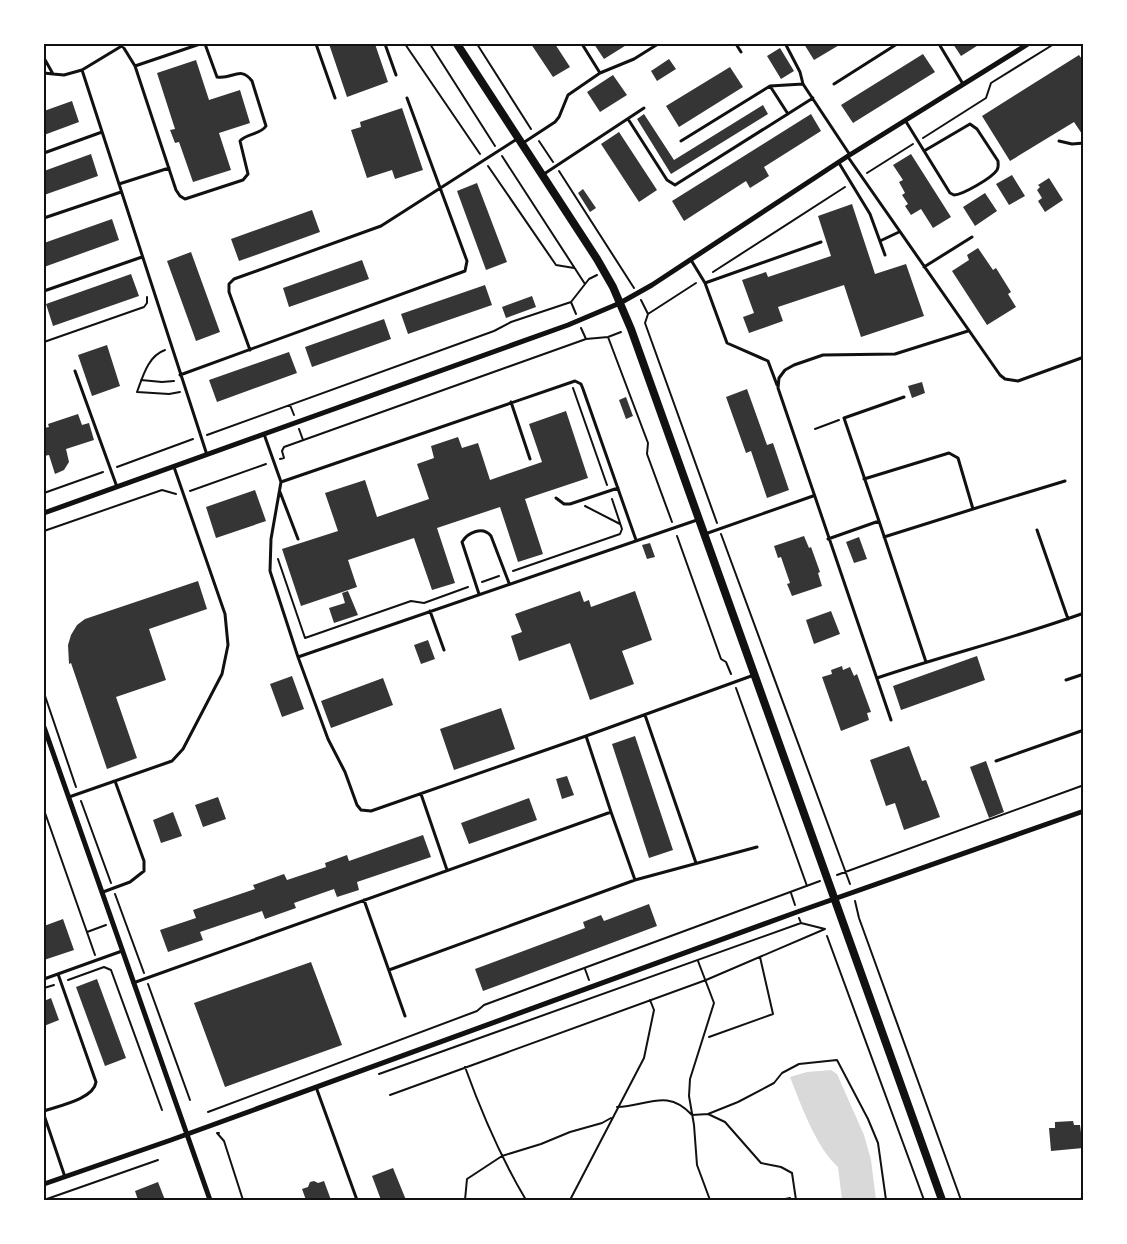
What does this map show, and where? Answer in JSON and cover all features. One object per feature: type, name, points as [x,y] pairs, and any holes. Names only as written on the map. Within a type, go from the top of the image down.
[{"type":"main road","points":[[457,44],[597,259],[620,303],[942,1200]]},
{"type":"street","points":[[44,513],[568,326],[620,303],[1028,44]]},
{"type":"street","points":[[44,727],[210,1200]]},
{"type":"street","points":[[44,1184],[1083,810]]},
{"type":"lane","points":[[44,73],[64,75],[82,70],[124,44],[135,66],[176,190],[185,199],[243,180],[248,174],[240,141],[245,136],[262,131],[266,126],[252,81],[248,76],[239,73],[224,78],[217,77],[205,44]]},
{"type":"lane","points":[[135,66],[200,44]]},
{"type":"lane","points":[[316,44],[335,98]]},
{"type":"lane","points":[[385,44],[396,75]]},
{"type":"lane","points":[[582,44],[600,74]]},
{"type":"lane","points":[[250,350],[229,292],[229,284],[234,279],[374,229],[498,151],[536,135],[559,117],[568,95],[600,74],[634,59],[658,44]]},
{"type":"lane","points":[[736,44],[741,52]]},
{"type":"lane","points":[[834,84],[897,44]]},
{"type":"lane","points":[[939,44],[963,84]]},
{"type":"lane","points":[[786,45],[800,72],[803,84],[849,156],[1000,375],[1011,381],[1018,381],[1083,357]]},
{"type":"lane","points":[[44,58],[53,74]]},
{"type":"lane","points":[[82,70],[207,455]]},
{"type":"lane","points":[[681,141],[770,86],[803,84]]},
{"type":"lane","points":[[770,86],[788,114]]},
{"type":"lane","points":[[180,375],[465,271],[467,261],[407,98]]},
{"type":"lane","points":[[628,119],[667,180],[675,184],[813,98]]},
{"type":"lane","points":[[543,175],[644,108]]},
{"type":"lane","points":[[905,120],[924,151],[950,193],[954,195],[962,194],[994,173],[998,166],[998,161],[977,129],[970,124],[924,151]]},
{"type":"lane","points":[[44,153],[102,132]]},
{"type":"lane","points":[[1059,141],[1072,144],[1083,143]]},
{"type":"lane","points":[[839,162],[870,214],[885,255]]},
{"type":"lane","points":[[118,184],[169,168]]},
{"type":"lane","points":[[44,218],[121,192]]},
{"type":"lane","points":[[880,241],[900,232]]},
{"type":"lane","points":[[924,267],[972,237]]},
{"type":"lane","points":[[705,283],[821,243]]},
{"type":"lane","points":[[44,291],[142,257]]},
{"type":"lane","points":[[691,260],[705,283],[727,343],[764,357],[768,361],[891,720]]},
{"type":"lane","points":[[778,388],[779,378],[785,370],[823,355],[895,354],[968,330]]},
{"type":"lane","points":[[75,371],[117,487]]},
{"type":"lane","points":[[282,482],[570,381],[581,384],[636,540]]},
{"type":"lane","points":[[904,397],[844,418],[926,662]]},
{"type":"lane","points":[[511,402],[530,459]]},
{"type":"lane","points":[[264,434],[282,482],[271,540],[270,571],[328,739],[361,810],[371,812],[754,675]]},
{"type":"lane","points":[[864,479],[949,453],[958,458],[973,509]]},
{"type":"lane","points":[[68,798],[172,761],[183,749],[222,674],[228,645],[225,614],[174,466]]},
{"type":"lane","points":[[884,537],[1065,481]]},
{"type":"lane","points":[[556,498],[564,504],[570,504],[618,488]]},
{"type":"lane","points":[[280,491],[298,539]]},
{"type":"lane","points":[[704,534],[813,496]]},
{"type":"lane","points":[[298,657],[509,583],[699,520]]},
{"type":"lane","points":[[828,539],[879,521]]},
{"type":"lane","points":[[1036,530],[1068,619]]},
{"type":"lane","points":[[478,594],[462,542],[467,536],[480,531],[488,532],[491,536],[509,583]]},
{"type":"lane","points":[[430,611],[444,650]]},
{"type":"lane","points":[[877,678],[1020,636],[1083,613]]},
{"type":"lane","points":[[1065,680],[1083,674]]},
{"type":"lane","points":[[645,715],[696,863]]},
{"type":"lane","points":[[996,761],[1083,730]]},
{"type":"lane","points":[[586,736],[635,880]]},
{"type":"lane","points":[[102,893],[142,875],[145,866],[115,781]]},
{"type":"lane","points":[[421,794],[447,870]]},
{"type":"lane","points":[[133,983],[611,812]]},
{"type":"lane","points":[[389,970],[635,880],[757,848]]},
{"type":"lane","points":[[364,900],[405,1016]]},
{"type":"lane","points":[[44,979],[122,951]]},
{"type":"lane","points":[[58,974],[96,1082],[88,1095],[44,1113],[65,1177]]},
{"type":"lane","points":[[316,1087],[357,1200]]},
{"type":"path","points":[[430,44],[585,284]]},
{"type":"path","points":[[477,44],[627,276]]},
{"type":"path","points":[[44,342],[144,307],[147,297]]},
{"type":"path","points":[[44,493],[494,332],[511,322],[570,302]]},
{"type":"path","points":[[648,314],[645,323],[846,872],[1083,785]]},
{"type":"path","points":[[208,1112],[477,1011],[484,1005],[807,886],[734,682],[726,662],[721,659],[647,454],[648,443],[608,337]]},
{"type":"path","points":[[44,531],[162,490],[169,490],[178,495],[274,462],[284,458],[282,451],[284,447],[586,339]]},
{"type":"path","points":[[171,347],[158,352],[150,360],[137,392],[169,394],[186,391]]},
{"type":"path","points":[[141,380],[162,382],[182,380]]},
{"type":"path","points":[[815,429],[844,418]]},
{"type":"path","points":[[582,505],[621,525]]},
{"type":"path","points":[[44,693],[190,1100]]},
{"type":"path","points":[[44,810],[100,969]]},
{"type":"path","points":[[859,918],[961,1200]]},
{"type":"path","points":[[374,1076],[801,924]]},
{"type":"path","points":[[390,1095],[706,980],[825,929]]},
{"type":"path","points":[[827,936],[924,1200]]},
{"type":"path","points":[[709,1037],[773,1014],[760,957]]},
{"type":"path","points":[[698,960],[714,1003],[690,1079],[689,1096],[697,1165],[710,1200]]},
{"type":"path","points":[[44,988],[104,967],[111,970],[162,1110]]},
{"type":"path","points":[[570,1200],[644,1058],[654,1010],[650,1000]]},
{"type":"path","points":[[692,1115],[708,1114],[738,1102],[774,1083],[782,1073],[799,1064],[837,1060],[878,1143],[886,1200]]},
{"type":"path","points":[[465,1067],[486,1123],[526,1200]]},
{"type":"path","points":[[617,1107],[664,1099],[683,1105],[692,1115]]},
{"type":"path","points":[[708,1114],[725,1122],[761,1163],[781,1167],[792,1173],[796,1200]]},
{"type":"path","points":[[465,1200],[467,1179],[502,1156],[602,1123],[612,1117]]},
{"type":"path","points":[[227,1130],[217,1133],[224,1141],[243,1200]]},
{"type":"path","points":[[44,1200],[158,1160]]},
{"type":"path","points":[[781,1200],[790,1198]]},
{"type":"path","points":[[1076,1200],[1083,1198]]},
{"type":"shaded area","points":[[831,1070],[837,1074],[864,1135],[871,1160],[876,1200],[842,1200],[838,1167],[816,1137],[790,1077],[807,1072]]},
{"type":"building","points":[[329,44],[375,44],[388,82],[347,97]]},
{"type":"building","points":[[531,44],[555,44],[570,67],[553,77]]},
{"type":"building","points":[[594,44],[628,44],[604,59]]},
{"type":"building","points":[[804,44],[841,44],[814,60]]},
{"type":"building","points":[[953,44],[980,44],[961,56]]},
{"type":"building","points":[[780,48],[794,71],[781,79],[767,56]]},
{"type":"building","points":[[923,54],[935,72],[853,123],[841,105]]},
{"type":"building","points":[[1079,55],[1084,62],[1084,137],[1074,122],[1010,161],[982,116]]},
{"type":"building","points":[[669,59],[676,69],[657,81],[651,71]]},
{"type":"building","points":[[196,60],[209,100],[240,90],[250,123],[219,133],[231,170],[193,182],[179,142],[175,143],[170,130],[175,129],[157,73]]},
{"type":"building","points":[[730,67],[743,87],[679,127],[666,106]]},
{"type":"building","points":[[613,75],[627,95],[600,112],[587,92]]},
{"type":"building","points":[[72,101],[79,122],[44,135],[44,111]]},
{"type":"building","points":[[763,105],[768,114],[671,174],[637,119],[644,114],[674,160]]},
{"type":"building","points":[[402,108],[423,170],[395,179],[392,170],[367,178],[351,130],[361,127],[360,122]]},
{"type":"building","points":[[811,114],[821,131],[764,167],[769,176],[750,188],[746,181],[684,221],[672,201]]},
{"type":"building","points":[[619,132],[657,190],[639,202],[601,144]]},
{"type":"building","points":[[91,154],[98,176],[44,195],[44,171]]},
{"type":"building","points":[[911,154],[951,217],[933,228],[921,209],[911,215],[905,206],[908,204],[902,195],[905,193],[899,182],[903,180],[893,165]]},
{"type":"building","points":[[1012,175],[1025,196],[1009,205],[996,184]]},
{"type":"building","points":[[1049,178],[1063,200],[1045,212],[1038,201],[1042,198],[1037,190],[1040,187],[1038,185]]},
{"type":"building","points":[[477,183],[507,262],[486,270],[457,191]]},
{"type":"building","points":[[583,189],[596,208],[590,212],[578,193]]},
{"type":"building","points":[[985,193],[997,211],[975,226],[963,207]]},
{"type":"building","points":[[852,204],[875,274],[906,264],[924,316],[861,337],[844,285],[778,307],[783,321],[749,333],[743,317],[754,313],[742,280],[766,272],[768,277],[831,256],[818,216]]},
{"type":"building","points":[[312,210],[320,232],[239,261],[231,239]]},
{"type":"building","points":[[112,219],[119,240],[44,267],[44,243]]},
{"type":"building","points":[[978,248],[993,270],[996,268],[1011,292],[1008,294],[1016,307],[987,325],[952,271],[969,260],[967,255]]},
{"type":"building","points":[[191,252],[220,332],[196,341],[167,261]]},
{"type":"building","points":[[362,260],[369,279],[289,307],[283,288]]},
{"type":"building","points":[[131,274],[139,296],[53,326],[46,304]]},
{"type":"building","points":[[485,285],[492,305],[408,334],[401,314]]},
{"type":"building","points":[[532,296],[536,307],[506,318],[502,307]]},
{"type":"building","points":[[384,319],[391,339],[312,367],[305,347]]},
{"type":"building","points":[[107,345],[120,386],[92,396],[78,355]]},
{"type":"building","points":[[289,352],[297,373],[217,402],[209,380]]},
{"type":"building","points":[[922,382],[925,393],[912,398],[908,386]]},
{"type":"building","points":[[747,389],[767,445],[773,443],[789,490],[767,498],[751,451],[746,453],[726,397]]},
{"type":"building","points":[[626,397],[633,416],[626,419],[619,400]]},
{"type":"building","points":[[566,411],[588,478],[525,499],[543,554],[518,562],[500,507],[437,528],[455,583],[432,590],[414,538],[348,560],[357,587],[301,606],[282,549],[338,531],[325,493],[365,480],[377,517],[429,499],[417,464],[434,458],[431,446],[458,437],[462,448],[478,443],[490,480],[542,462],[529,424]]},
{"type":"building","points":[[78,414],[82,425],[89,423],[94,440],[66,449],[69,462],[64,470],[55,474],[49,455],[44,456],[44,428],[49,427],[48,424]]},
{"type":"building","points":[[255,490],[266,521],[216,538],[206,507]]},
{"type":"building","points":[[804,536],[809,548],[811,547],[820,572],[818,573],[822,586],[792,596],[781,557],[778,558],[774,546]]},
{"type":"building","points":[[859,537],[867,559],[854,563],[846,542]]},
{"type":"building","points":[[650,543],[655,557],[647,559],[642,545]]},
{"type":"building","points":[[198,581],[207,609],[149,629],[166,680],[116,697],[137,758],[107,769],[71,663],[69,664],[68,645],[71,635],[77,625],[85,619]]},
{"type":"building","points":[[348,591],[358,615],[334,623],[329,608],[345,603],[342,593]]},
{"type":"building","points":[[580,591],[584,602],[589,600],[591,607],[635,591],[652,640],[622,651],[634,684],[590,700],[570,643],[519,661],[511,636],[522,632],[515,614]]},
{"type":"building","points":[[831,611],[840,634],[814,644],[806,620]]},
{"type":"building","points":[[428,640],[435,659],[421,664],[414,645]]},
{"type":"building","points":[[977,656],[985,680],[901,710],[893,686]]},
{"type":"building","points":[[842,666],[843,670],[850,667],[854,676],[857,674],[871,712],[867,713],[869,720],[841,731],[822,677],[832,674],[831,670]]},
{"type":"building","points":[[292,676],[304,709],[282,717],[270,684]]},
{"type":"building","points":[[383,678],[393,705],[331,728],[321,701]]},
{"type":"building","points":[[501,708],[515,749],[454,770],[440,729]]},
{"type":"building","points":[[635,736],[673,850],[649,858],[612,744]]},
{"type":"building","points":[[909,746],[922,781],[926,780],[940,817],[904,830],[895,803],[886,806],[870,760]]},
{"type":"building","points":[[986,761],[1004,812],[989,818],[970,767]]},
{"type":"building","points":[[567,776],[574,795],[562,799],[556,779]]},
{"type":"building","points":[[218,797],[226,819],[203,827],[195,805]]},
{"type":"building","points":[[529,798],[537,820],[469,844],[461,823]]},
{"type":"building","points":[[173,812],[182,836],[161,843],[153,820]]},
{"type":"building","points":[[423,835],[431,857],[357,882],[359,890],[337,897],[334,889],[294,903],[296,908],[265,919],[262,911],[200,932],[203,940],[168,952],[160,930],[196,918],[193,910],[255,889],[253,885],[284,874],[287,880],[326,867],[325,863],[347,855],[349,861]]},
{"type":"building","points":[[649,904],[657,926],[483,991],[475,969],[585,928],[583,922],[601,915],[604,921]]},
{"type":"building","points":[[63,919],[74,950],[44,960],[44,926]]},
{"type":"building","points":[[311,962],[342,1045],[225,1087],[194,1003]]},
{"type":"building","points":[[97,979],[126,1058],[105,1066],[76,987]]},
{"type":"building","points":[[51,998],[59,1020],[44,1026],[44,1001]]},
{"type":"building","points":[[1073,1121],[1074,1125],[1080,1125],[1083,1148],[1051,1151],[1049,1128],[1055,1128],[1055,1122]]},
{"type":"building","points":[[393,1168],[406,1200],[381,1200],[372,1176]]},
{"type":"building","points":[[314,1181],[318,1183],[324,1181],[331,1200],[306,1200],[302,1189]]},
{"type":"building","points":[[158,1182],[165,1200],[138,1200],[135,1191]]}]
